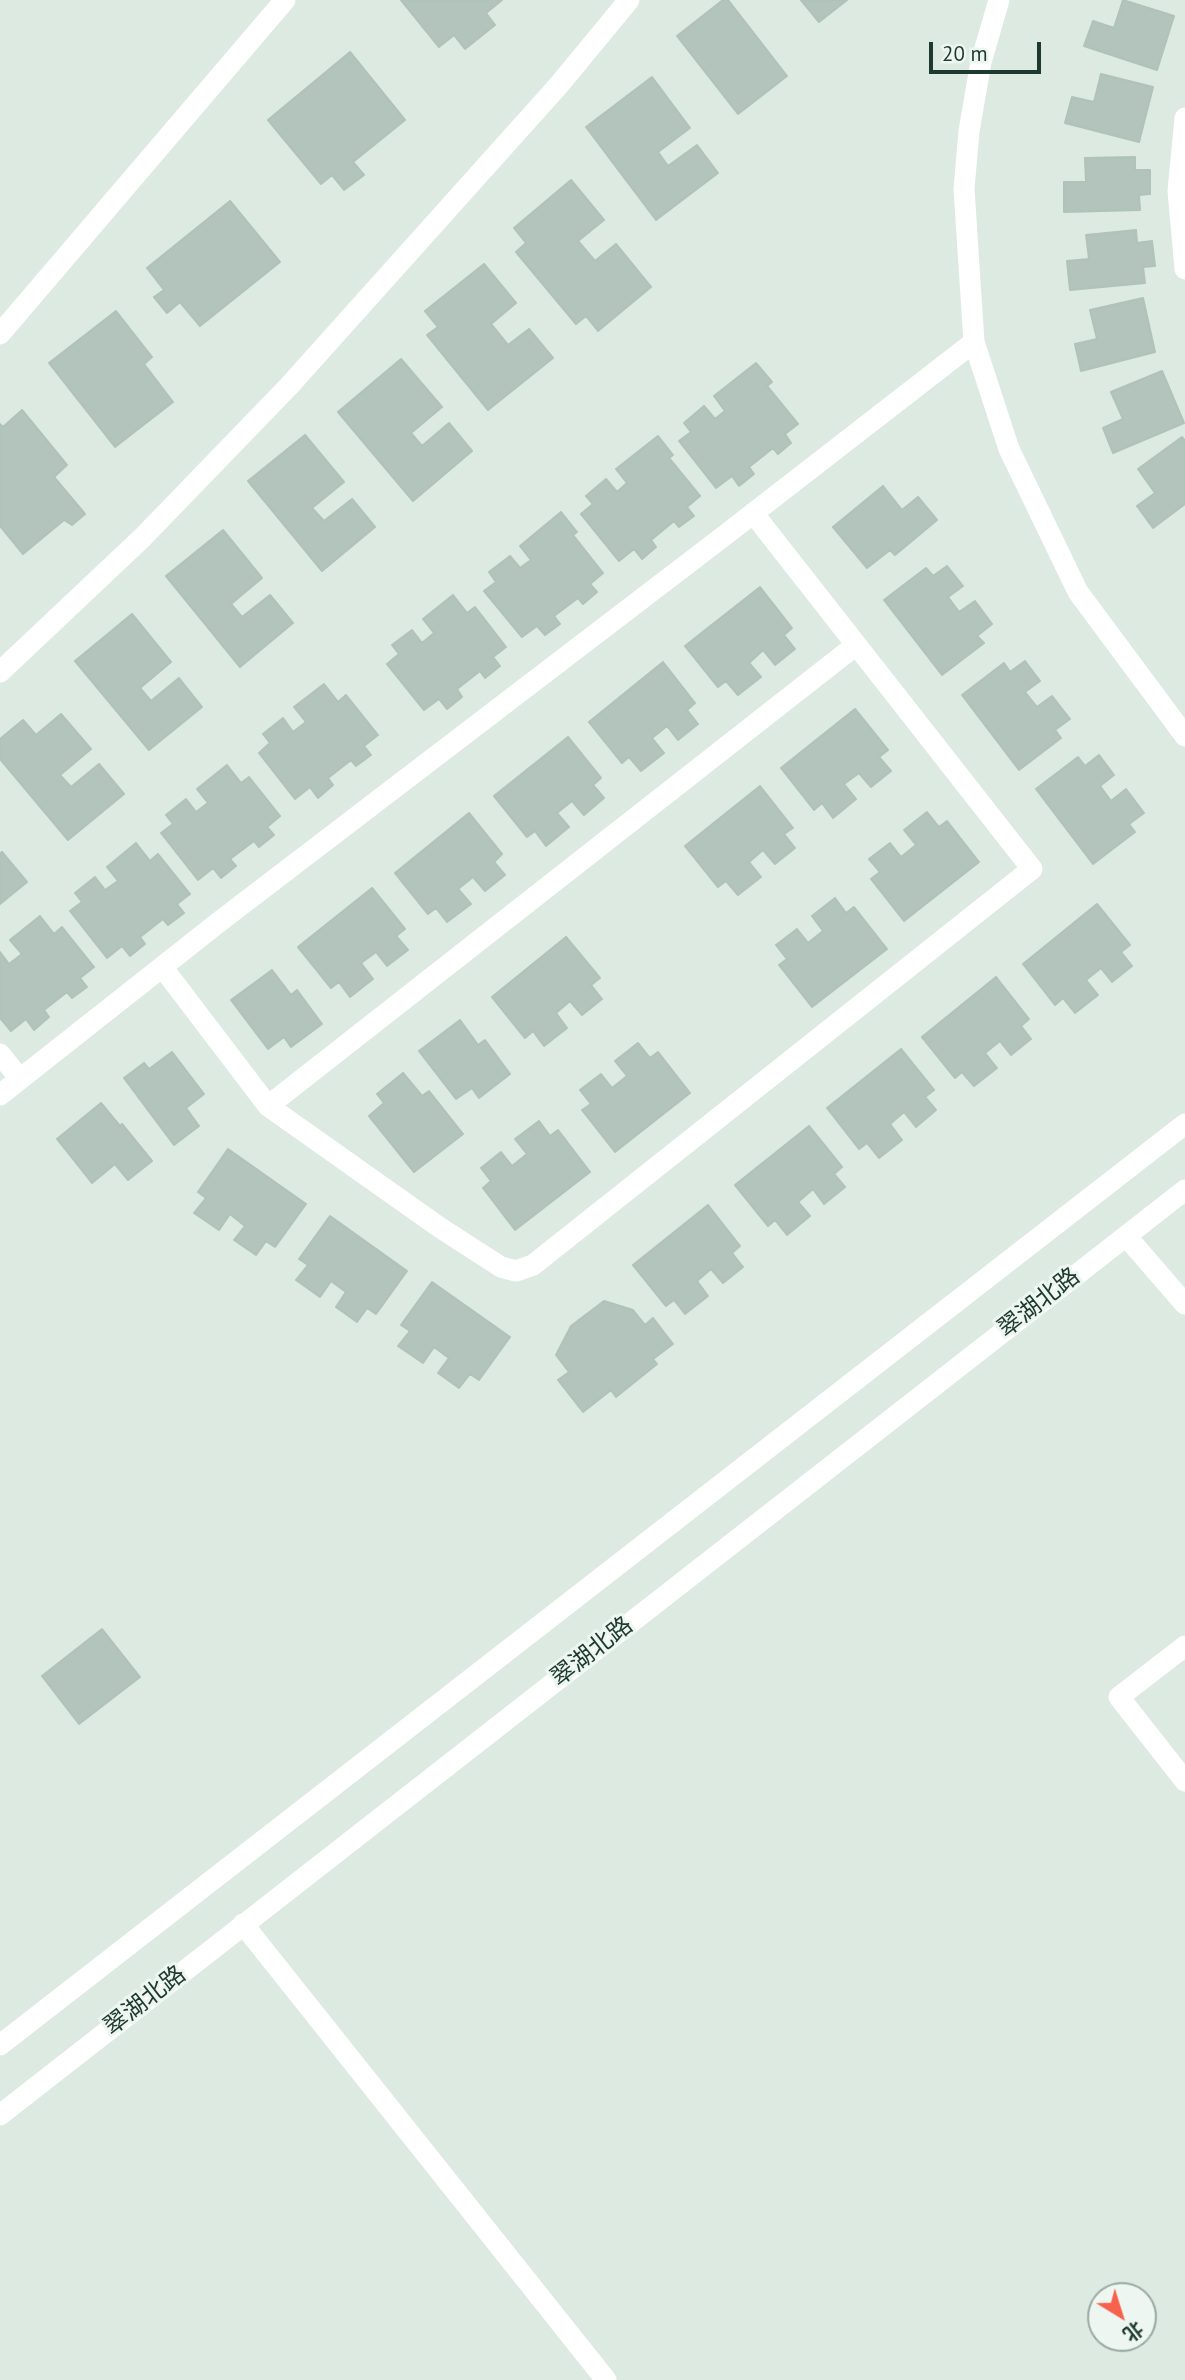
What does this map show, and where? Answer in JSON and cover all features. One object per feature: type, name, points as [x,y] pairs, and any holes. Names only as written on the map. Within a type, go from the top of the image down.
[{"type":"street","points":[[0,334],[285,0]]},
{"type":"street","points":[[0,672],[143,537],[289,386],[558,86],[629,0]]},
{"type":"street","points":[[999,0],[981,62],[964,189],[974,342],[1009,449],[1078,592],[1185,736]]},
{"type":"street","points":[[1185,118],[1178,191],[1185,269]]},
{"type":"street","points":[[0,1095],[229,914],[974,342]]},
{"type":"street","points":[[163,968],[268,1106],[439,1227],[501,1267],[516,1271],[533,1265],[1032,869],[753,513]]},
{"type":"street","points":[[268,1106],[856,645]]},
{"type":"street","points":[[0,1054],[20,1079]]},
{"type":"street","points":[[0,2045],[1185,1124]]},
{"type":"street","name":"翠湖北路","points":[[0,2115],[1126,1236],[1183,1195]]},
{"type":"street","points":[[1126,1236],[1185,1304]]},
{"type":"street","points":[[1185,1646],[1119,1697],[1185,1781]]},
{"type":"street","points":[[243,1924],[606,2380]]},
{"type":"building","points":[[401,0],[502,0],[486,13],[495,25],[465,49],[454,35],[439,47]]},
{"type":"building","points":[[723,0],[728,0],[787,76],[738,114],[677,36]]},
{"type":"building","points":[[801,0],[847,0],[819,22]]},
{"type":"building","points":[[1123,0],[1174,16],[1157,70],[1084,46],[1093,21],[1114,28]]},
{"type":"building","points":[[350,52],[405,120],[353,162],[364,175],[344,190],[332,175],[321,184],[268,120]]},
{"type":"building","points":[[1101,74],[1153,87],[1139,142],[1065,123],[1072,97],[1094,102]]},
{"type":"building","points":[[652,77],[690,128],[658,152],[668,166],[697,145],[718,173],[656,220],[586,127]]},
{"type":"building","points":[[1135,157],[1135,170],[1150,170],[1150,194],[1139,195],[1140,210],[1064,212],[1064,182],[1086,182],[1085,158]]},
{"type":"building","points":[[571,180],[604,220],[578,241],[595,261],[616,244],[651,287],[598,331],[586,316],[576,324],[516,252],[526,243],[514,228]]},
{"type":"building","points":[[230,201],[280,262],[200,326],[180,302],[167,313],[154,297],[164,290],[147,268]]},
{"type":"building","points":[[1136,230],[1137,243],[1152,241],[1155,266],[1143,267],[1145,283],[1070,290],[1067,261],[1089,259],[1086,235]]},
{"type":"building","points":[[484,264],[516,303],[491,324],[508,345],[529,329],[553,358],[488,410],[427,335],[438,327],[425,311]]},
{"type":"building","points":[[1143,298],[1155,352],[1081,371],[1075,344],[1097,339],[1090,310]]},
{"type":"building","points":[[116,311],[152,357],[144,364],[173,402],[115,447],[49,363]]},
{"type":"building","points":[[401,359],[442,407],[411,433],[422,446],[449,423],[472,451],[413,501],[338,412]]},
{"type":"building","points":[[756,363],[772,382],[767,386],[798,424],[785,434],[791,443],[778,454],[773,448],[749,467],[754,474],[739,486],[732,476],[716,488],[679,441],[691,432],[684,423],[704,406],[715,419],[725,411],[714,396]]},
{"type":"building","points":[[1162,371],[1184,423],[1113,453],[1103,428],[1123,419],[1111,392]]},
{"type":"building","points":[[22,410],[67,465],[54,477],[85,514],[72,525],[64,520],[23,554],[0,526],[0,424],[3,427]]},
{"type":"building","points":[[305,435],[344,482],[312,508],[324,521],[352,499],[375,527],[322,571],[248,481]]},
{"type":"building","points":[[658,436],[673,455],[669,458],[700,496],[687,507],[694,516],[679,527],[674,521],[651,540],[656,547],[642,559],[634,549],[619,561],[581,514],[593,504],[586,496],[606,479],[617,492],[627,483],[616,469]]},
{"type":"building","points":[[1182,437],[1185,441],[1185,504],[1153,528],[1137,506],[1155,493],[1138,469]]},
{"type":"building","points":[[883,486],[902,510],[918,497],[937,520],[895,555],[890,550],[867,568],[833,527]]},
{"type":"building","points":[[561,512],[577,532],[573,535],[603,573],[590,584],[597,592],[583,604],[578,598],[554,616],[560,624],[545,635],[537,626],[522,637],[484,591],[496,582],[489,572],[510,556],[520,568],[531,560],[520,546]]},
{"type":"building","points":[[223,530],[262,578],[231,604],[242,617],[270,595],[293,623],[240,667],[166,576]]},
{"type":"building","points":[[947,566],[963,586],[948,597],[959,612],[975,601],[992,624],[977,636],[984,643],[942,675],[884,600],[926,568],[933,576]]},
{"type":"building","points":[[760,587],[792,628],[784,635],[795,649],[775,665],[763,650],[749,663],[761,677],[738,695],[726,681],[718,687],[685,646]]},
{"type":"building","points":[[453,595],[467,613],[475,607],[506,647],[493,657],[500,666],[485,678],[480,671],[457,689],[462,697],[447,709],[439,699],[424,710],[387,664],[399,654],[392,645],[412,630],[422,643],[434,633],[423,619]]},
{"type":"building","points":[[132,614],[171,662],[140,688],[151,701],[179,678],[202,707],[149,750],[75,661]]},
{"type":"building","points":[[1025,661],[1040,681],[1025,692],[1037,707],[1052,696],[1070,719],[1055,730],[1061,738],[1019,770],[962,695],[1004,663],[1010,672]]},
{"type":"building","points":[[663,662],[695,703],[687,710],[698,724],[678,740],[667,726],[652,738],[664,753],[641,771],[629,757],[622,763],[589,722]]},
{"type":"building","points":[[324,684],[338,702],[346,695],[378,735],[364,746],[371,755],[356,766],[351,760],[328,778],[333,785],[318,798],[310,787],[295,799],[259,753],[270,743],[263,734],[283,718],[293,732],[306,722],[294,707]]},
{"type":"building","points":[[855,709],[888,750],[879,757],[891,771],[871,787],[859,773],[844,784],[856,799],[833,818],[822,803],[814,810],[781,768]]},
{"type":"building","points":[[61,714],[91,749],[60,775],[71,787],[99,764],[124,794],[68,840],[0,759],[0,739],[23,720],[36,735]]},
{"type":"building","points":[[568,737],[601,778],[593,785],[604,798],[584,815],[572,801],[557,813],[569,827],[546,846],[535,831],[527,837],[494,796]]},
{"type":"building","points":[[1099,755],[1114,775],[1100,786],[1111,801],[1126,789],[1144,813],[1129,824],[1135,832],[1093,864],[1036,789],[1078,757],[1085,766]]},
{"type":"building","points":[[227,765],[241,783],[249,777],[280,816],[267,827],[274,835],[259,847],[254,841],[230,859],[236,866],[221,878],[213,868],[198,880],[161,833],[173,824],[166,815],[186,799],[196,812],[208,803],[197,789]]},
{"type":"building","points":[[760,786],[793,828],[784,834],[795,848],[775,864],[763,850],[749,862],[761,877],[738,895],[726,881],[718,887],[685,846]]},
{"type":"building","points":[[927,812],[939,827],[947,821],[979,862],[904,921],[871,879],[880,872],[869,859],[890,843],[901,857],[916,845],[904,830]]},
{"type":"building","points":[[469,813],[502,854],[494,862],[505,875],[485,891],[473,877],[458,889],[471,904],[447,922],[436,908],[428,914],[395,873]]},
{"type":"building","points":[[136,843],[150,861],[158,854],[190,894],[177,904],[184,913],[168,925],[163,919],[140,937],[145,944],[130,956],[122,946],[107,958],[70,911],[82,902],[75,893],[95,877],[105,890],[118,881],[107,867]]},
{"type":"building","points":[[2,852],[27,882],[0,904],[0,854]]},
{"type":"building","points":[[372,888],[405,929],[396,936],[408,950],[387,966],[376,952],[361,963],[373,979],[350,997],[339,982],[331,988],[298,947]]},
{"type":"building","points":[[835,898],[846,913],[854,907],[887,949],[812,1007],[779,965],[787,959],[776,945],[797,929],[808,943],[823,931],[812,916]]},
{"type":"building","points":[[1097,904],[1130,945],[1121,952],[1132,966],[1112,982],[1101,968],[1086,980],[1098,995],[1075,1013],[1063,998],[1055,1005],[1023,964]]},
{"type":"building","points":[[40,916],[54,934],[62,927],[94,967],[80,978],[87,987],[72,998],[67,992],[44,1010],[49,1017],[34,1030],[26,1019],[11,1031],[0,1018],[0,952],[9,964],[22,954],[10,940]]},
{"type":"building","points":[[566,937],[600,978],[591,985],[602,999],[582,1015],[570,1001],[556,1013],[567,1028],[544,1046],[533,1031],[525,1038],[492,997]]},
{"type":"building","points":[[272,970],[291,995],[297,990],[322,1024],[291,1047],[284,1037],[268,1049],[231,1000]]},
{"type":"building","points":[[996,977],[1029,1019],[1021,1026],[1031,1039],[1011,1055],[1000,1041],[985,1053],[997,1068],[974,1086],[962,1072],[955,1078],[922,1037]]},
{"type":"building","points":[[460,1020],[478,1045],[485,1040],[510,1074],[479,1098],[472,1088],[456,1099],[419,1051]]},
{"type":"building","points":[[638,1043],[650,1058],[658,1052],[690,1093],[615,1152],[582,1110],[591,1104],[580,1090],[601,1074],[612,1088],[627,1076],[615,1061]]},
{"type":"building","points":[[901,1049],[934,1090],[925,1097],[936,1110],[916,1127],[904,1112],[890,1124],[902,1140],[879,1158],[867,1143],[859,1149],[827,1108]]},
{"type":"building","points":[[172,1052],[204,1094],[186,1108],[199,1126],[174,1145],[124,1078],[144,1063],[149,1069]]},
{"type":"building","points":[[403,1073],[422,1096],[429,1091],[463,1134],[414,1172],[369,1116],[384,1103],[377,1094]]},
{"type":"building","points":[[101,1103],[152,1161],[128,1180],[115,1164],[92,1183],[57,1139]]},
{"type":"building","points":[[539,1121],[550,1136],[558,1130],[590,1172],[515,1230],[483,1188],[491,1181],[481,1168],[501,1152],[512,1166],[527,1154],[515,1139]]},
{"type":"building","points":[[809,1126],[842,1167],[834,1174],[845,1187],[824,1204],[813,1189],[798,1202],[810,1216],[787,1235],[775,1220],[768,1226],[735,1185]]},
{"type":"building","points":[[228,1149],[306,1204],[275,1247],[266,1241],[256,1255],[234,1240],[245,1226],[230,1214],[219,1230],[194,1213],[206,1198],[198,1192]]},
{"type":"building","points":[[708,1205],[740,1246],[732,1253],[743,1267],[723,1283],[711,1269],[697,1281],[708,1296],[685,1314],[674,1300],[666,1306],[633,1265]]},
{"type":"building","points":[[330,1216],[407,1271],[376,1314],[367,1308],[357,1322],[336,1307],[346,1292],[331,1281],[320,1297],[296,1280],[308,1265],[299,1259]]},
{"type":"building","points":[[432,1282],[510,1337],[479,1380],[470,1374],[459,1388],[438,1373],[449,1358],[434,1347],[423,1363],[398,1346],[410,1331],[401,1325]]},
{"type":"building","points":[[604,1301],[633,1310],[645,1325],[653,1318],[673,1344],[653,1359],[657,1364],[616,1397],[611,1390],[583,1412],[558,1380],[569,1372],[556,1355],[571,1326]]},
{"type":"building","points":[[102,1629],[140,1677],[79,1724],[42,1676]]}]
